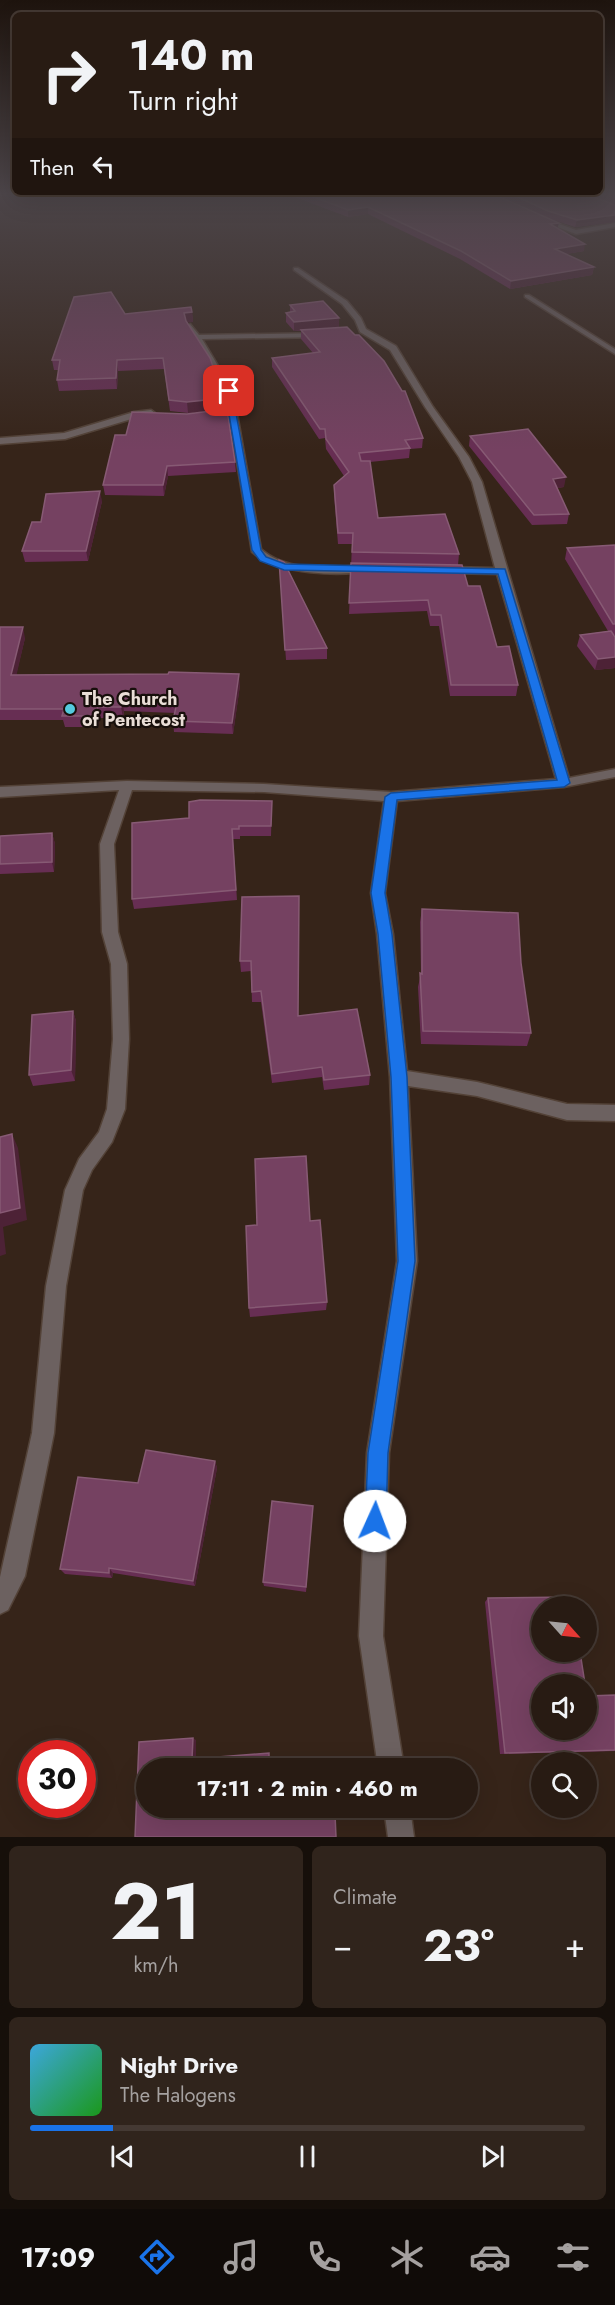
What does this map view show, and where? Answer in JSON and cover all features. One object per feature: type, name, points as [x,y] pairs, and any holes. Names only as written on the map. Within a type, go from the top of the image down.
[{"type":"street","points":[[310,279],[350,306],[360,320],[358,331],[393,348],[429,407],[464,457],[477,482],[564,783]]},
{"type":"street","points":[[527,296],[615,352]]},
{"type":"street","points":[[190,326],[222,376],[234,413],[256,550],[263,559],[284,567],[376,568]]},
{"type":"street","points":[[196,337],[231,335],[270,338],[334,334]]},
{"type":"street","points":[[223,414],[234,413]]},
{"type":"street","points":[[0,441],[65,436],[137,414],[161,415]]},
{"type":"street","points":[[433,570],[502,571]]},
{"type":"street","points":[[0,792],[127,785],[264,788],[391,797],[564,783],[615,773]]},
{"type":"street","points":[[0,1602],[13,1576],[43,1433],[56,1286],[74,1190],[85,1165],[106,1136],[116,1109],[121,1039],[119,964],[110,932],[107,844],[127,785]]},
{"type":"street","points":[[389,1758],[370,1636],[378,1453],[406,1261],[399,1077],[385,934],[378,893],[391,797]]},
{"type":"street","points":[[399,1077],[477,1089],[567,1112],[615,1113]]},
{"type":"street","points":[[398,1818],[401,1837]]},
{"type":"building","points":[[111,292],[125,314],[191,307],[192,312],[184,313],[186,321],[210,358],[224,398],[187,402],[169,400],[163,358],[117,360],[116,378],[57,380],[60,360],[52,360],[74,297]]},
{"type":"building","points":[[323,301],[339,318],[294,322],[286,313],[295,311],[290,305]]},
{"type":"building","points":[[347,327],[355,335],[359,335],[384,361],[402,391],[405,391],[423,438],[405,440],[410,448],[359,453],[361,461],[370,461],[378,518],[445,514],[459,554],[352,552],[353,533],[338,533],[334,485],[349,472],[326,439],[325,429],[320,429],[272,358],[320,352],[301,330]]},
{"type":"building","points":[[227,409],[235,462],[167,466],[163,485],[103,485],[115,435],[126,435],[132,412],[187,414]]},
{"type":"building","points":[[528,429],[566,477],[553,479],[569,514],[534,515],[470,436]]},
{"type":"building","points":[[100,491],[86,551],[22,551],[32,522],[41,522],[46,494]]},
{"type":"building","points":[[615,545],[615,624],[613,624],[567,548]]},
{"type":"building","points":[[279,560],[284,562],[327,648],[285,650]]},
{"type":"building","points":[[351,563],[462,565],[468,586],[480,586],[497,647],[509,646],[518,685],[451,685],[441,615],[431,615],[428,600],[349,603]]},
{"type":"building","points":[[0,627],[23,627],[11,675],[168,674],[169,672],[239,674],[232,723],[173,721],[177,702],[122,700],[121,707],[98,707],[96,716],[62,716],[64,709],[0,709]]},
{"type":"building","points":[[611,631],[615,637],[615,657],[598,659],[580,635]]},
{"type":"building","points":[[200,800],[272,801],[271,826],[239,826],[239,829],[232,829],[236,890],[132,899],[132,823],[189,818],[189,802]]},
{"type":"building","points":[[52,833],[52,862],[0,864],[0,836]]},
{"type":"building","points":[[299,896],[298,1016],[357,1009],[370,1075],[324,1080],[322,1067],[272,1074],[261,991],[252,992],[251,961],[240,961],[242,897]]},
{"type":"building","points":[[422,909],[518,913],[521,963],[531,1033],[423,1031],[420,973],[422,974]]},
{"type":"building","points":[[73,1011],[71,1070],[29,1075],[32,1015]]},
{"type":"building","points":[[12,1134],[20,1208],[0,1213],[0,1137]]},
{"type":"building","points":[[306,1156],[310,1221],[320,1220],[327,1302],[249,1308],[246,1226],[257,1225],[255,1159]]},
{"type":"building","points":[[146,1450],[215,1461],[193,1581],[109,1568],[109,1573],[60,1569],[78,1477],[138,1483]]},
{"type":"building","points":[[272,1501],[313,1506],[306,1587],[263,1582]]},
{"type":"building","points":[[531,1597],[531,1662],[582,1662],[583,1674],[531,1674],[531,1740],[597,1740],[597,1696],[615,1695],[615,1750],[505,1753],[488,1598]]},
{"type":"building","points":[[193,1738],[192,1758],[138,1758],[139,1742]]},
{"type":"building","points":[[269,1753],[269,1758],[205,1758]]},
{"type":"building","points":[[136,1813],[136,1818],[335,1818],[336,1837],[135,1837]]},
{"type":"place","name":"The Church of Pentecost","points":[[70,709]]},
{"type":"route","points":[[229,391],[256,550],[263,559],[284,567],[502,571],[564,783],[391,797],[378,893],[385,934],[399,1077],[406,1261],[378,1453],[375,1521]]}]
